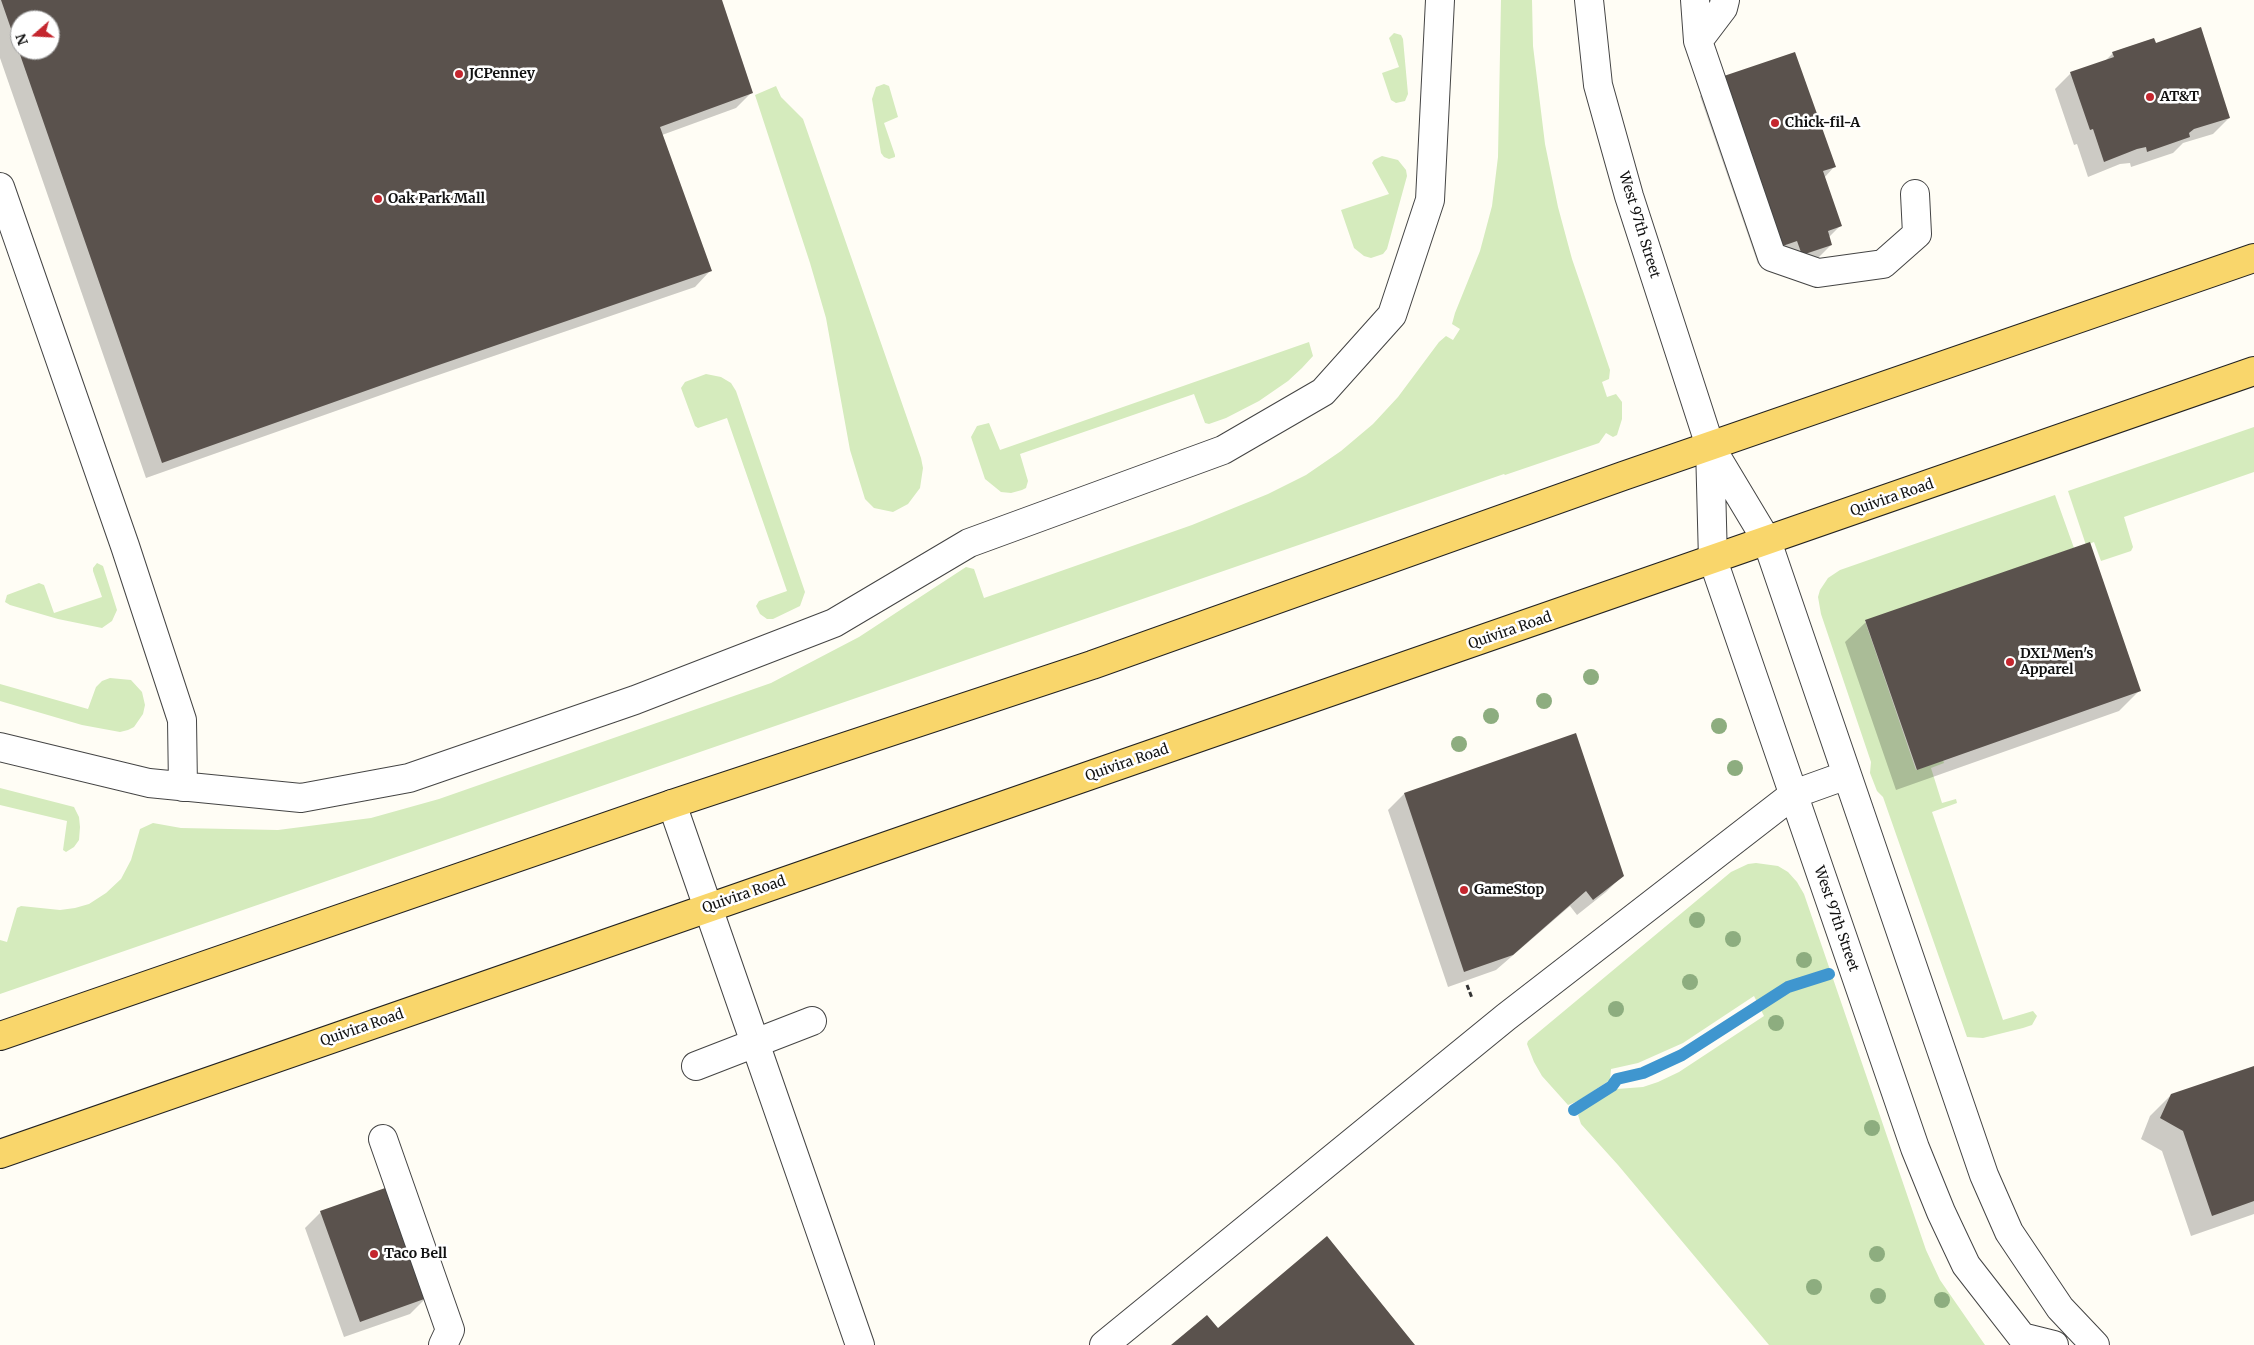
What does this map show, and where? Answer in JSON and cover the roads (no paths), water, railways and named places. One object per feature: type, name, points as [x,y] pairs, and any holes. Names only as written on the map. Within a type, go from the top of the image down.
[{"type":"main road","points":[[0,1036],[672,804],[1092,665],[1710,446],[2254,258]]},
{"type":"main road","name":"Quivira Road","points":[[0,1154],[2254,371]]},
{"type":"street","points":[[0,747],[149,784],[302,798],[409,778],[636,700],[834,623],[969,543],[1223,450],[1323,392],[1392,315],[1430,200],[1440,0]]},
{"type":"street","name":"West 97th Street","points":[[1588,0],[1598,85],[1628,196],[1710,446],[1767,541],[1966,1124],[1998,1207],[2009,1232],[2060,1308],[2095,1345]]},
{"type":"street","points":[[1694,0],[1698,40],[1772,256],[1818,273],[1883,264],[1917,234],[1915,194]]},
{"type":"street","points":[[1698,40],[1723,8],[1725,0]]},
{"type":"street","points":[[0,187],[119,528],[182,720],[183,787]]},
{"type":"street","name":"West 97th Street","points":[[1710,446],[1713,560],[1915,1148],[1940,1212],[1966,1265],[2022,1337],[2054,1345]]},
{"type":"street","points":[[1104,1345],[1499,1022],[1794,794],[1847,775]]},
{"type":"street","points":[[672,804],[860,1345]]},
{"type":"street","points":[[696,1066],[812,1021]]},
{"type":"street","points":[[383,1139],[450,1330],[443,1345]]},
{"type":"waterway","points":[[1574,1110],[1612,1086],[1617,1079],[1643,1073],[1682,1055],[1788,987],[1829,974]]},
{"type":"place","name":"JCPenney","points":[[459,74]]},
{"type":"place","name":"AT&T","points":[[2150,97]]},
{"type":"place","name":"Chick-fil-A","points":[[1775,123]]},
{"type":"place","name":"Oak Park Mall","points":[[378,199]]},
{"type":"place","name":"DXL Men's Apparel","points":[[2010,662]]},
{"type":"place","name":"GameStop","points":[[1464,890]]},
{"type":"place","name":"Taco Bell","points":[[374,1254]]}]
